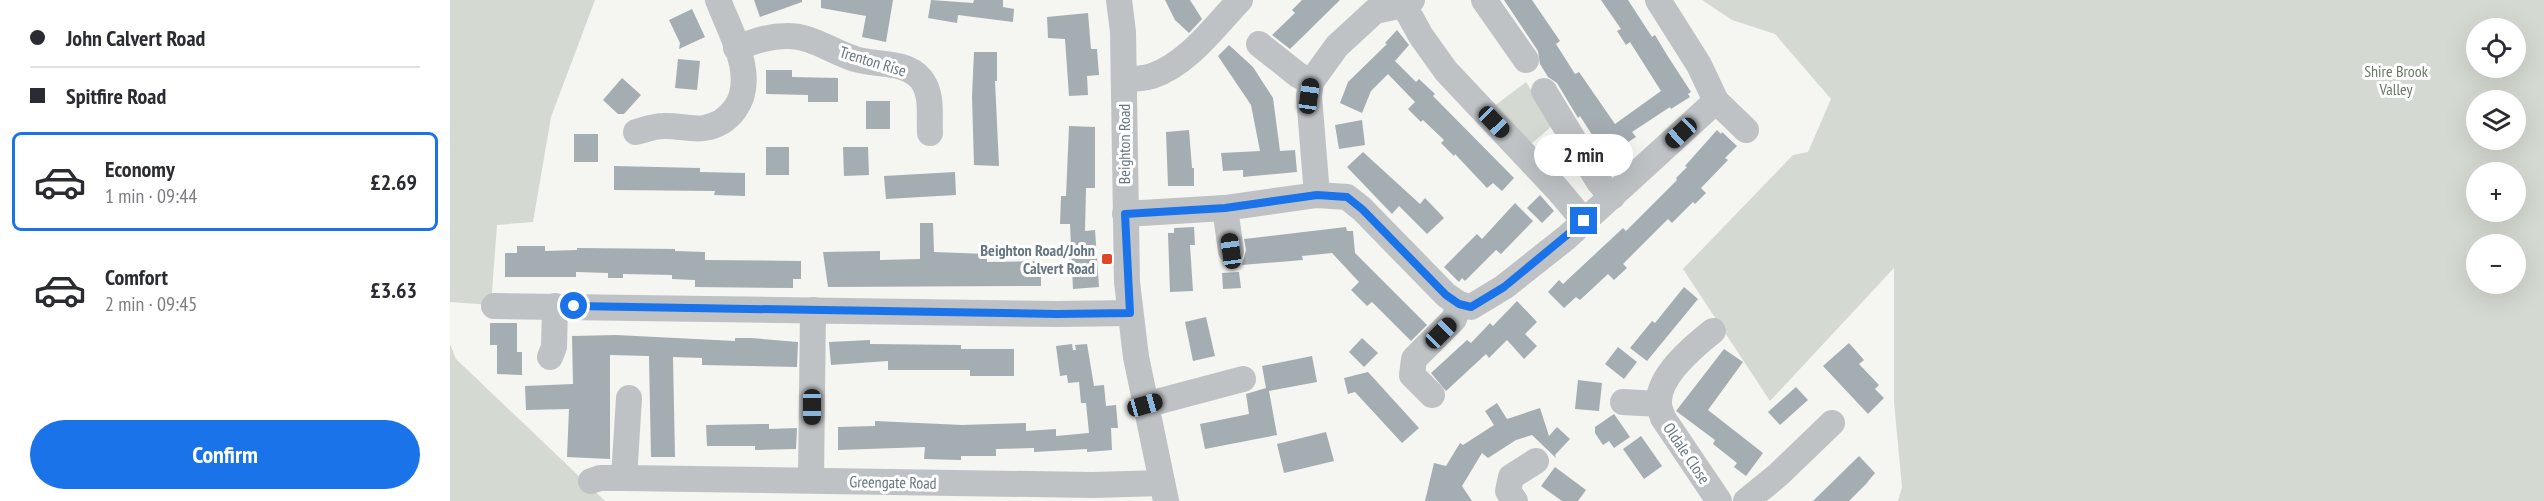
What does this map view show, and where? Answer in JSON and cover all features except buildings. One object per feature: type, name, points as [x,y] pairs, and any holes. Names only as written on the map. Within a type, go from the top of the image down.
[{"type":"street","points":[[636,132],[662,126],[692,129],[721,123],[740,102],[744,87],[744,72],[718,0]]},
{"type":"street","name":"Beighton Road","points":[[1119,0],[1124,79],[1125,214],[1130,313],[1145,405],[1164,492]]},
{"type":"street","points":[[1124,79],[1152,76],[1173,65],[1190,52],[1240,0]]},
{"type":"street","points":[[1484,0],[1526,60]]},
{"type":"street","points":[[1658,0],[1700,65],[1716,101],[1746,130]]},
{"type":"street","points":[[1317,195],[1309,96],[1311,82],[1337,46],[1375,11],[1405,2],[1420,36],[1446,71],[1558,190],[1584,221]]},
{"type":"street","name":"Trenton Rise","points":[[736,48],[763,38],[801,37],[856,60],[903,68],[918,76],[927,91],[930,133]]},
{"type":"street","points":[[1258,44],[1298,75],[1311,82]]},
{"type":"street","points":[[1544,91],[1599,182],[1612,197]]},
{"type":"street","points":[[1125,214],[1225,208],[1317,195],[1347,197],[1362,209],[1446,295],[1459,304],[1471,307],[1489,297],[1584,221],[1716,101]]},
{"type":"street","points":[[1225,208],[1231,251]]},
{"type":"street","points":[[1432,395],[1412,375],[1414,359],[1454,320],[1459,304]]},
{"type":"street","points":[[495,306],[1130,313]]},
{"type":"street","points":[[550,357],[554,347],[555,306]]},
{"type":"street","points":[[802,487],[813,310]]},
{"type":"street","name":"Oldale Close","points":[[1713,331],[1689,350],[1677,365],[1666,381],[1659,404],[1663,418],[1719,501]]},
{"type":"street","points":[[1145,405],[1243,380]]},
{"type":"street","points":[[624,478],[629,398]]},
{"type":"street","name":"Oldale Close","points":[[1623,402],[1659,404]]},
{"type":"street","points":[[1746,501],[1778,475],[1832,423]]},
{"type":"street","points":[[1515,501],[1508,491],[1511,477],[1536,461]]},
{"type":"street","name":"Greengate Road","points":[[591,481],[600,478],[624,478],[802,487],[1153,485],[1164,492]]},
{"type":"green space","points":[[450,0],[595,0],[551,117],[533,222],[497,225],[491,305],[450,302]]},
{"type":"green space","name":"Shire Brook Valley","points":[[1702,0],[2544,0],[2544,501],[1898,501],[1902,487],[1894,402],[1894,268],[1770,401],[1683,269],[1793,155],[1808,152],[1831,99],[1775,34],[1732,20]]},
{"type":"green space","points":[[1526,82],[1553,125],[1530,145],[1493,107]]},
{"type":"green space","points":[[450,344],[456,359],[605,501],[450,501]]},
{"type":"place","name":"Beighton Road/John Calvert Road","points":[[1107,259]]},
{"type":"route","points":[[574,306],[1057,314],[1130,313],[1125,214],[1225,208],[1317,195],[1347,197],[1362,209],[1446,295],[1459,304],[1471,307],[1504,287],[1584,221]]}]
